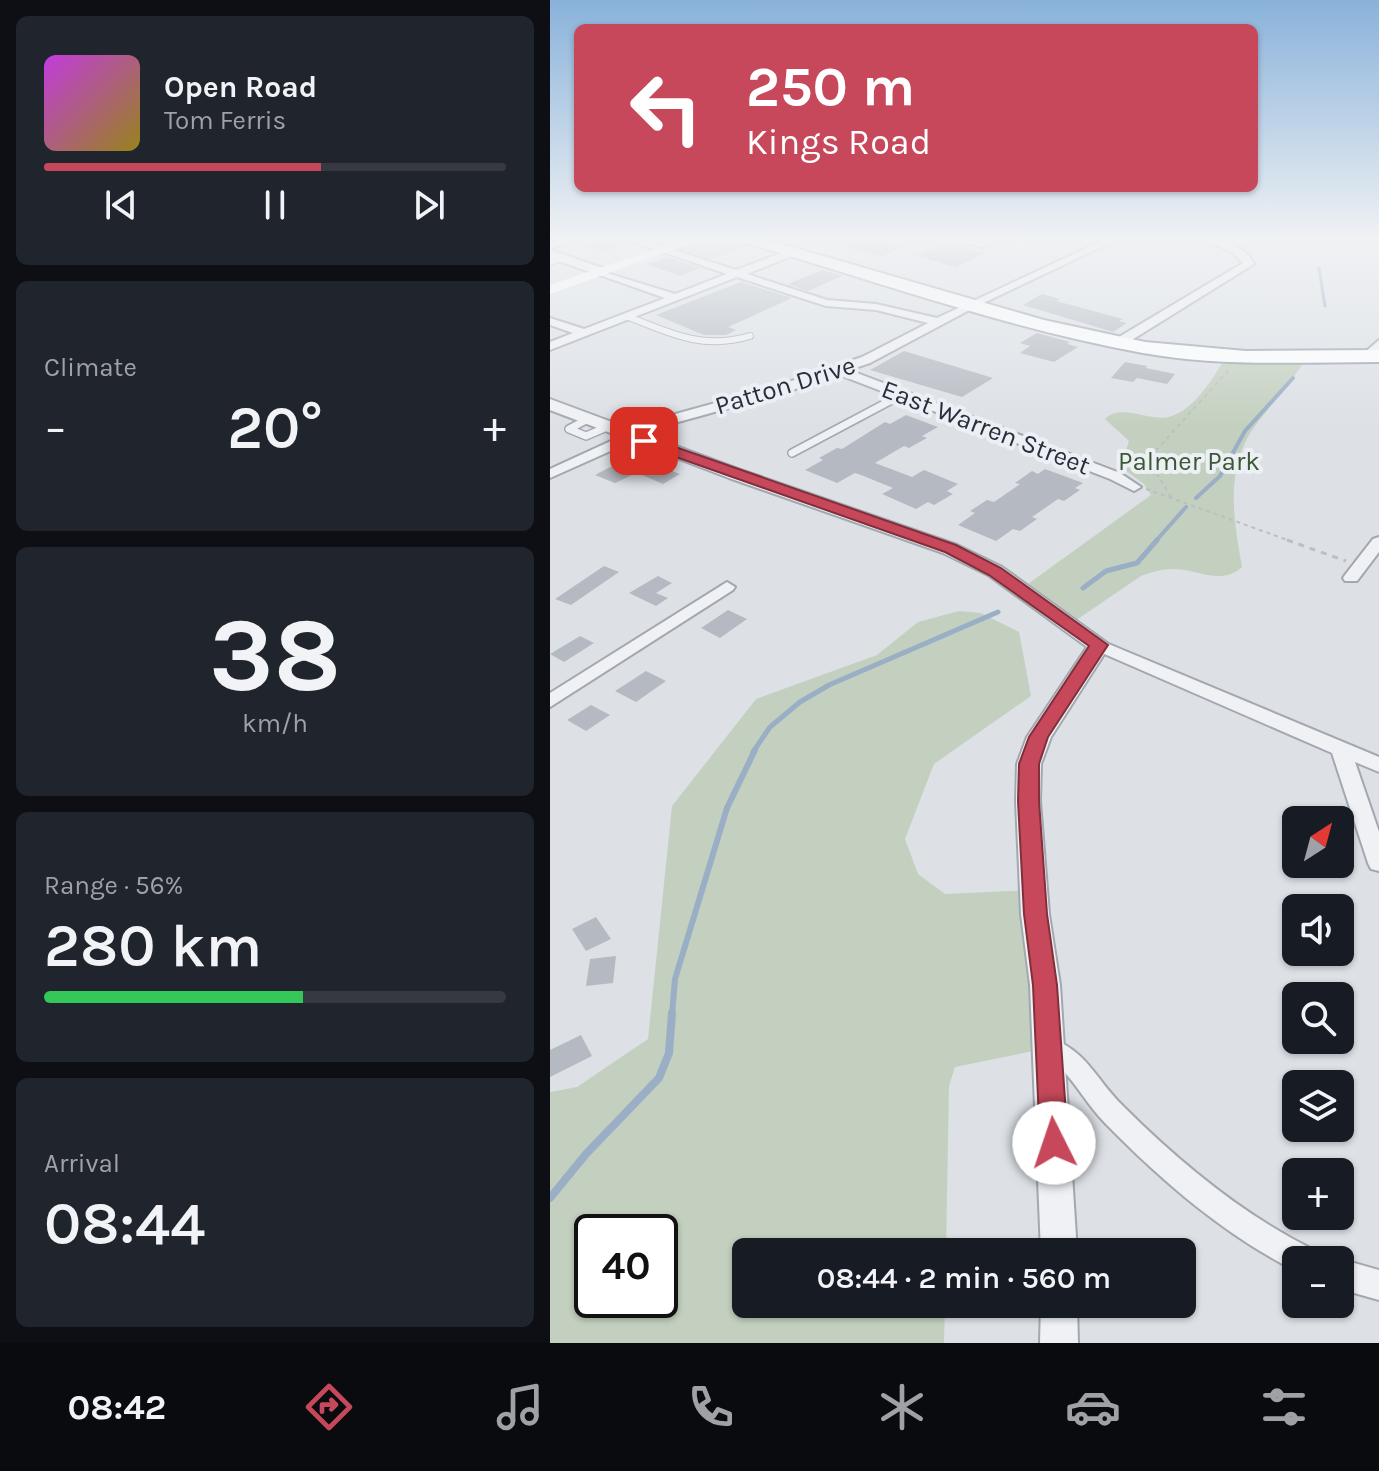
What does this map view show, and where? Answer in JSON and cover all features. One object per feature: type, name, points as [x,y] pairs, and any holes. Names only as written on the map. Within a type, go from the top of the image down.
[{"type":"main road","points":[[956,301],[1118,343],[1172,352],[1238,356],[1375,352]]},
{"type":"street","points":[[550,346],[669,301]]},
{"type":"street","points":[[819,301],[876,307],[939,322]]},
{"type":"street","name":"Patton Drive","points":[[550,474],[688,413],[782,389],[887,350],[980,301]]},
{"type":"street","points":[[1118,343],[1188,301]]},
{"type":"street","points":[[550,321],[585,333]]},
{"type":"street","name":"East Warren Street","points":[[837,370],[1115,476],[1134,487]]},
{"type":"street","points":[[550,404],[914,535],[983,564],[1099,645],[1379,765]]},
{"type":"street","points":[[1356,572],[1379,542]]},
{"type":"street","points":[[1356,572],[1379,573]]},
{"type":"street","points":[[550,701],[727,587]]},
{"type":"street","points":[[1058,1238],[1048,1048],[1033,875],[1029,764],[1039,737],[1099,645]]},
{"type":"street","points":[[1340,748],[1379,863]]},
{"type":"street","points":[[1048,1048],[1066,1056],[1086,1085],[1112,1113],[1186,1182],[1266,1241],[1282,1249]]},
{"type":"street","points":[[1354,1278],[1379,1285]]},
{"type":"street","points":[[1059,1318],[1059,1343]]},
{"type":"lane","points":[[629,317],[703,345],[727,345],[750,336]]},
{"type":"lane","points":[[792,453],[901,395]]},
{"type":"path","points":[[1171,497],[1148,459],[1225,376],[1238,356]]},
{"type":"path","points":[[1134,487],[1171,497],[1356,572]]},
{"type":"green space","name":"Palmer Park","points":[[1227,356],[1307,357],[1258,422],[1240,456],[1234,510],[1242,567],[1234,573],[1218,576],[1173,569],[1141,576],[1069,625],[1021,589],[1151,495],[1144,484],[1121,467],[1129,441],[1105,419],[1120,412],[1164,418],[1181,412],[1204,390]]},
{"type":"green space","points":[[959,611],[981,613],[1019,632],[1031,696],[934,764],[905,839],[918,874],[945,894],[1034,890],[1048,1048],[955,1067],[949,1086],[946,1238],[732,1238],[732,1318],[945,1318],[944,1343],[550,1343],[550,1092],[577,1087],[648,1039],[672,806],[756,699],[877,655],[918,622]]},
{"type":"building","points":[[693,301],[786,301],[728,327],[736,330],[726,335],[704,335],[656,315]]},
{"type":"building","points":[[1030,301],[1057,301],[1123,319],[1119,321],[1127,323],[1113,332],[1023,305]]},
{"type":"building","points":[[1037,333],[1078,347],[1054,362],[1020,353],[1030,346],[1020,343]]},
{"type":"building","points":[[904,351],[993,378],[962,397],[870,370]]},
{"type":"building","points":[[1125,362],[1175,374],[1167,384],[1137,378],[1133,382],[1111,378]]},
{"type":"building","points":[[906,415],[938,427],[922,436],[927,438],[909,448],[904,446],[875,463],[912,477],[924,470],[958,484],[947,491],[953,494],[934,505],[928,502],[916,509],[882,494],[893,488],[855,473],[837,483],[805,470],[837,448],[842,449],[885,422],[890,424]]},
{"type":"building","points":[[614,465],[634,474],[615,483],[595,475]]},
{"type":"building","points":[[657,465],[680,474],[663,484],[640,474]]},
{"type":"building","points":[[1045,469],[1083,483],[1075,488],[1080,490],[1064,501],[1058,499],[1032,517],[1037,519],[1020,531],[1013,529],[996,541],[958,525],[975,513],[970,511],[987,500],[994,502],[1020,484],[1015,483],[1032,471],[1038,474]]},
{"type":"building","points":[[604,566],[619,572],[571,605],[555,599]]},
{"type":"building","points":[[658,576],[672,583],[656,593],[668,598],[656,606],[629,593]]},
{"type":"building","points":[[728,610],[747,619],[720,638],[701,628]]},
{"type":"building","points":[[580,636],[594,643],[564,662],[550,654]]},
{"type":"building","points":[[646,671],[666,681],[636,702],[615,691]]},
{"type":"building","points":[[591,705],[610,715],[586,731],[567,720]]},
{"type":"building","points":[[596,917],[611,939],[586,951],[572,929]]},
{"type":"building","points":[[616,956],[613,983],[586,986],[590,959]]},
{"type":"building","points":[[581,1035],[592,1056],[550,1077],[550,1050]]},
{"type":"waterway","points":[[1324,301],[1325,306]]},
{"type":"waterway","points":[[1196,498],[1220,476],[1245,431],[1293,378]]},
{"type":"waterway","points":[[1155,542],[1186,507]]},
{"type":"waterway","points":[[1083,588],[1106,571],[1137,563],[1157,540]]},
{"type":"waterway","points":[[753,752],[770,727],[800,702],[829,685],[998,612]]},
{"type":"waterway","points":[[672,1015],[675,979],[727,808],[755,750]]},
{"type":"waterway","points":[[550,1198],[586,1154],[659,1078],[669,1053],[672,1013]]},
{"type":"route","points":[[644,441],[950,549],[995,571],[1099,645],[1039,737],[1029,764],[1028,801],[1035,914],[1045,985],[1054,1143]]}]
